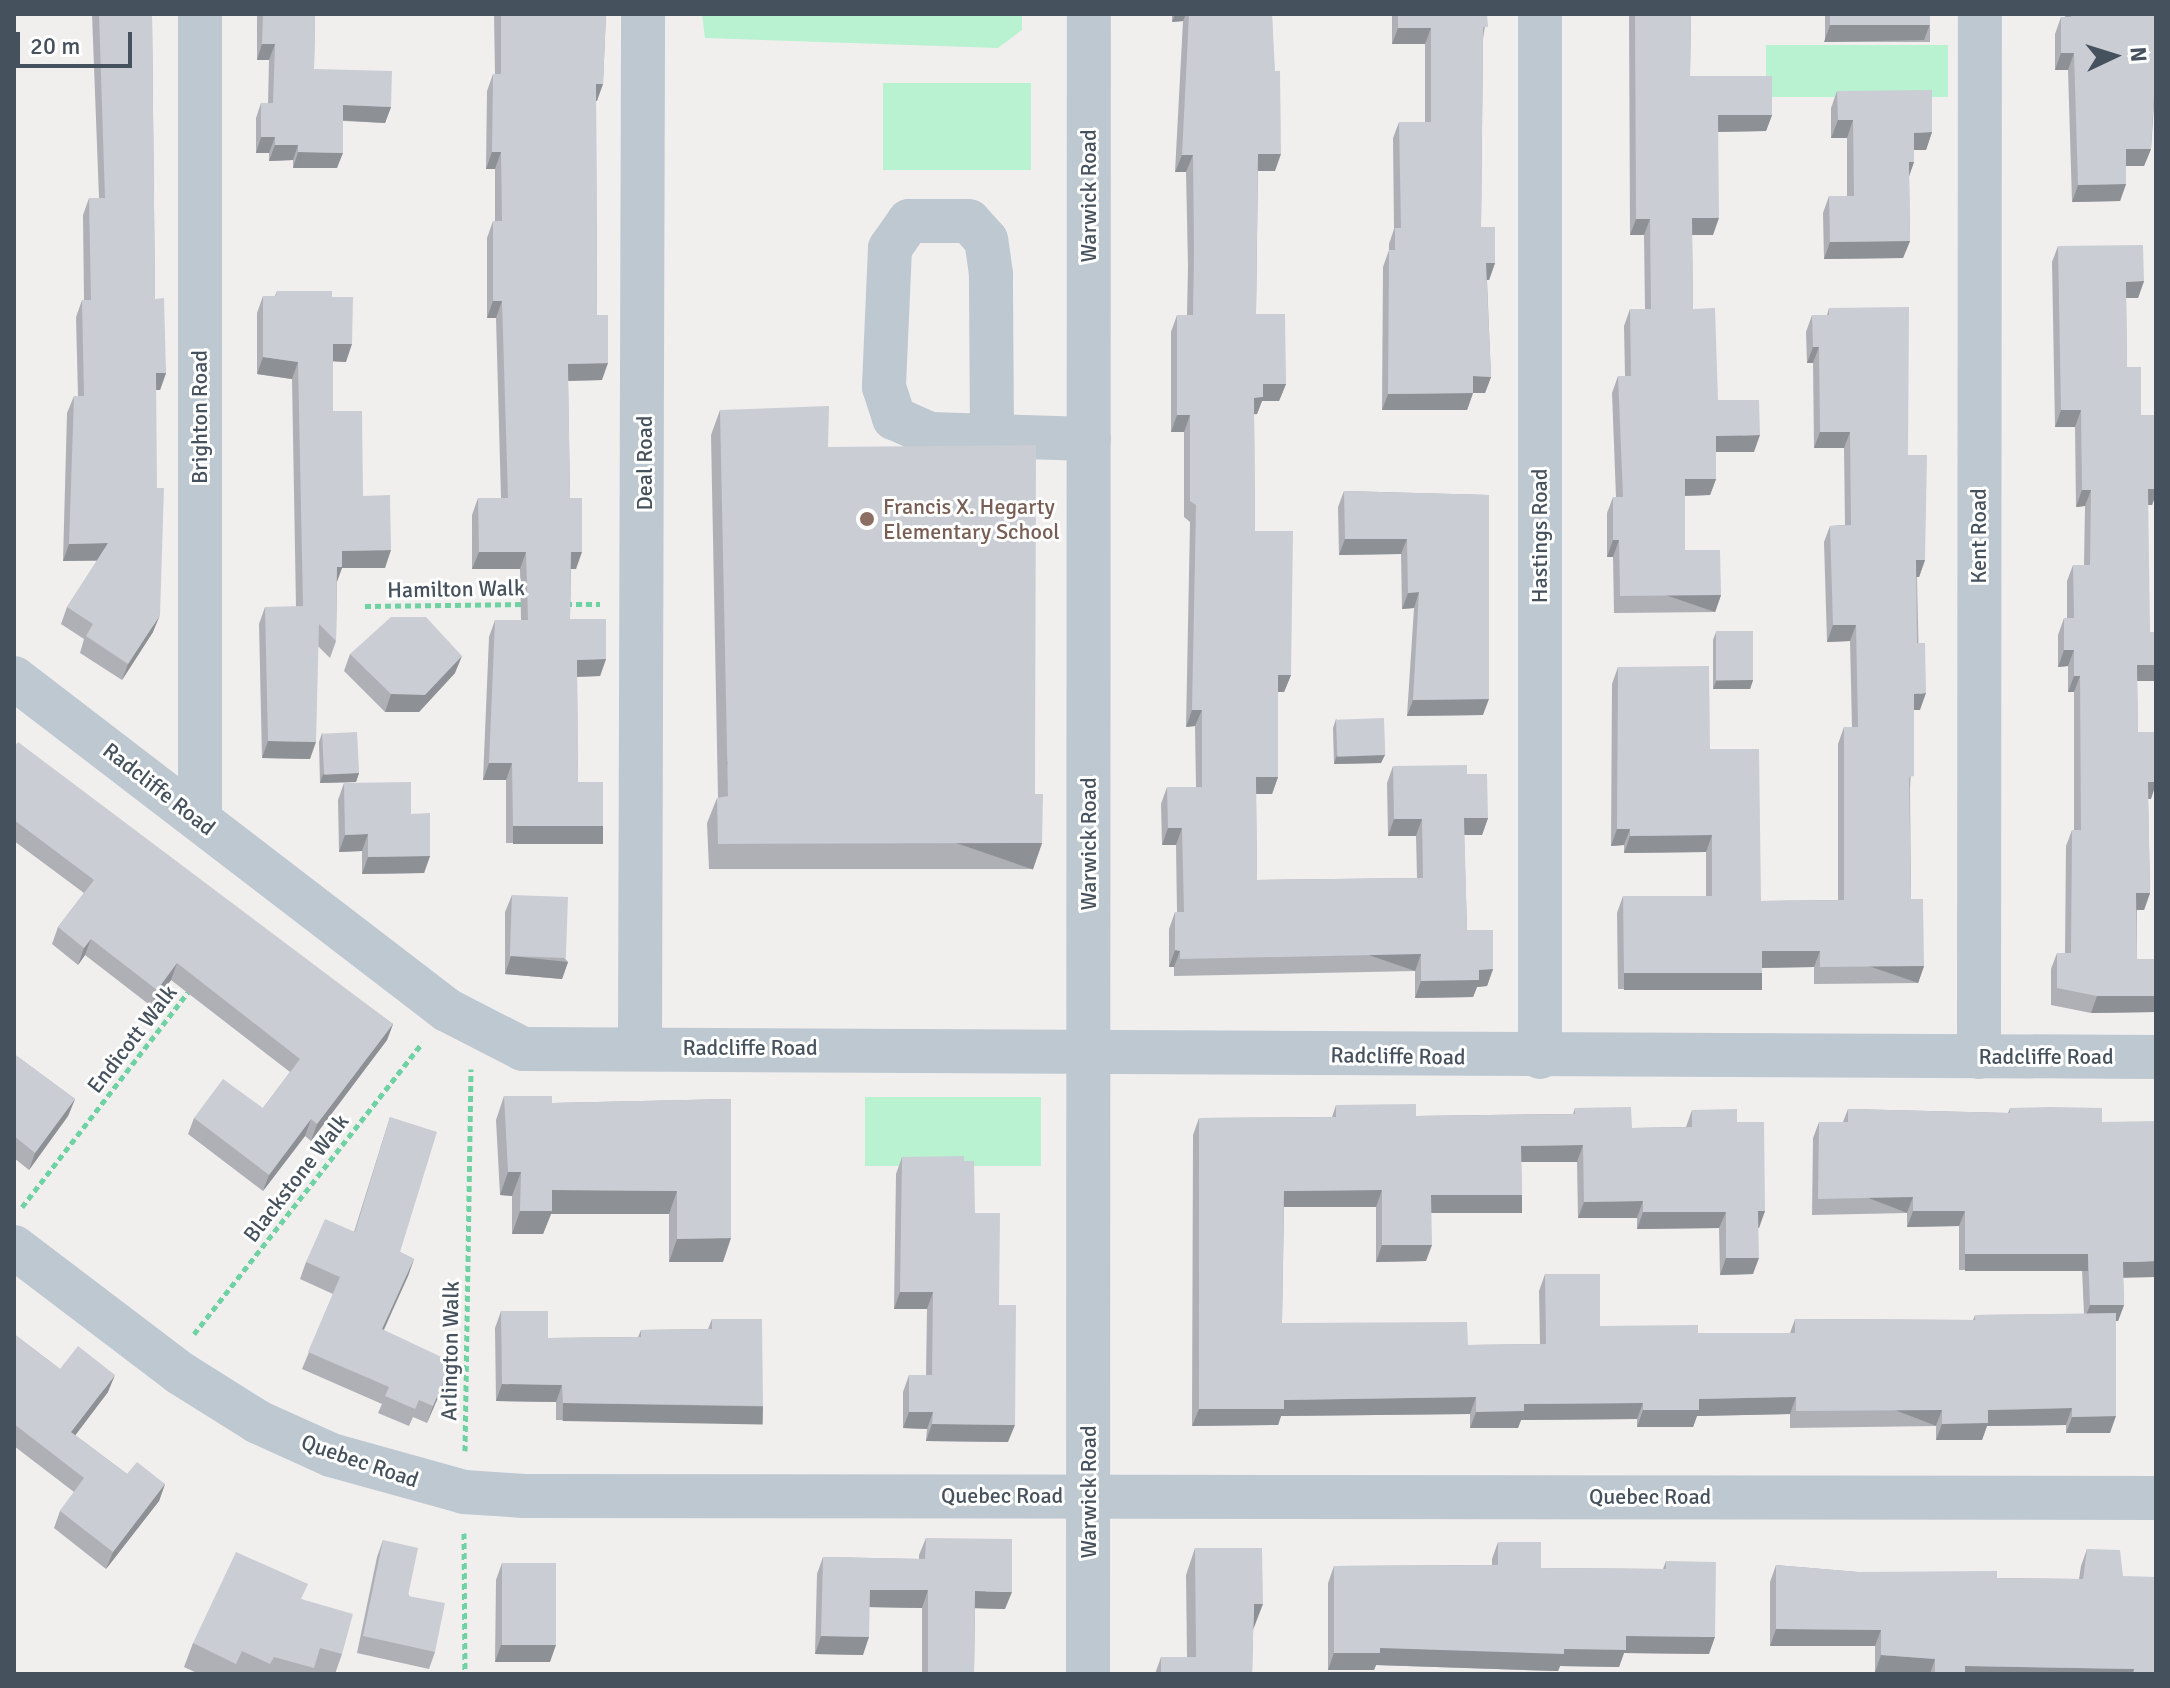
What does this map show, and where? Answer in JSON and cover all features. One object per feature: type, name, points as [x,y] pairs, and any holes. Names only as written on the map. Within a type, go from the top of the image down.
[{"type":"street","name":"Brighton Road","points":[[200,14],[200,820]]},
{"type":"street","name":"Deal Road","points":[[640,1047],[644,603],[643,14]]},
{"type":"street","name":"Warwick Road","points":[[1088,1674],[1089,14]]},
{"type":"street","name":"Hastings Road","points":[[1540,14],[1540,1057]]},
{"type":"street","name":"Kent Road","points":[[1979,1057],[1980,14]]},
{"type":"street","points":[[992,434],[991,274],[986,240],[969,221],[909,221],[890,248],[886,404],[894,418],[920,432],[1089,439]]},
{"type":"street","name":"Radcliffe Road","points":[[14,678],[461,1019],[523,1049],[640,1047],[1540,1057],[2156,1057]]},
{"type":"street","name":"Quebec Road","points":[[14,1247],[169,1365],[258,1422],[331,1455],[464,1492],[524,1496],[2156,1498]]},
{"type":"path","name":"Hamilton Walk","points":[[551,604],[644,603]]},
{"type":"path","name":"Hamilton Walk","points":[[365,606],[535,604]]},
{"type":"path","name":"Endicott Walk","points":[[14,1218],[198,979]]},
{"type":"path","name":"Blackstone Walk","points":[[169,1365],[461,1019]]},
{"type":"path","name":"Arlington Walk","points":[[461,1019],[469,1092],[465,1674]]},
{"type":"green space","points":[[702,14],[1022,14],[1022,30],[998,48],[705,38]]},
{"type":"green space","points":[[1766,45],[1948,45],[1948,97],[1766,97]]},
{"type":"green space","points":[[883,83],[1031,83],[1031,170],[883,170]]},
{"type":"green space","points":[[865,1097],[1041,1097],[1041,1166],[865,1166]]},
{"type":"building","points":[[99,14],[152,14],[155,299],[164,298],[166,373],[156,373],[157,488],[164,488],[160,615],[128,664],[86,636],[93,624],[67,607],[108,543],[69,544],[74,396],[84,396],[82,300],[91,300],[89,198],[105,198]]},
{"type":"building","points":[[263,14],[315,14],[314,69],[392,71],[391,107],[343,105],[343,153],[298,152],[298,145],[275,145],[275,137],[261,137],[261,103],[273,103],[275,44],[262,44]]},
{"type":"building","points":[[501,14],[606,14],[603,84],[596,84],[597,315],[608,315],[608,363],[568,364],[570,498],[582,498],[582,552],[571,552],[570,619],[606,619],[606,659],[577,660],[578,782],[603,782],[603,826],[513,826],[512,763],[489,763],[495,620],[528,620],[526,552],[479,552],[478,498],[508,498],[502,301],[493,301],[493,221],[502,221],[501,152],[492,152],[493,74],[501,74]]},
{"type":"building","points":[[1189,14],[1272,14],[1275,71],[1280,71],[1281,154],[1258,154],[1256,314],[1285,314],[1286,384],[1263,384],[1263,397],[1254,398],[1255,531],[1293,531],[1291,675],[1278,675],[1278,777],[1256,777],[1257,880],[1423,878],[1422,819],[1394,819],[1393,766],[1467,765],[1467,774],[1487,774],[1488,818],[1464,818],[1467,930],[1493,930],[1493,969],[1479,970],[1479,980],[1421,981],[1421,954],[1180,959],[1180,951],[1175,950],[1175,912],[1184,912],[1182,828],[1168,828],[1167,787],[1202,787],[1202,710],[1192,710],[1196,505],[1190,501],[1190,415],[1177,415],[1177,315],[1193,315],[1193,155],[1182,155]]},
{"type":"building","points":[[1398,14],[1487,14],[1488,27],[1483,27],[1481,227],[1495,227],[1495,263],[1486,263],[1491,377],[1473,376],[1473,393],[1388,394],[1389,250],[1395,250],[1395,228],[1401,228],[1399,122],[1431,122],[1431,28],[1398,28]]},
{"type":"building","points":[[1635,14],[1691,14],[1690,76],[1772,76],[1772,115],[1718,115],[1719,218],[1692,218],[1693,309],[1715,308],[1718,400],[1759,400],[1760,435],[1716,436],[1716,479],[1685,479],[1685,550],[1720,550],[1721,595],[1620,596],[1619,540],[1613,540],[1613,497],[1623,497],[1618,376],[1631,376],[1630,309],[1651,309],[1650,219],[1636,219]]},
{"type":"building","points":[[1830,14],[1930,14],[1930,25],[1830,25]]},
{"type":"building","points":[[2071,14],[2156,14],[2151,149],[2126,149],[2126,184],[2078,185],[2074,53],[2061,53],[2061,17],[2071,17]]},
{"type":"building","points":[[1932,90],[1932,132],[1914,133],[1914,162],[1909,162],[1910,241],[1830,242],[1829,196],[1854,196],[1853,120],[1838,120],[1837,91]]},
{"type":"building","points":[[2143,245],[2144,281],[2126,282],[2127,367],[2141,367],[2141,415],[2156,415],[2156,489],[2148,489],[2150,632],[2156,632],[2156,665],[2137,665],[2138,732],[2156,732],[2156,782],[2148,782],[2150,893],[2136,893],[2137,959],[2156,959],[2156,996],[2097,996],[2057,988],[2057,953],[2071,953],[2072,830],[2081,830],[2080,676],[2074,676],[2074,650],[2064,650],[2064,618],[2074,618],[2073,565],[2090,565],[2091,490],[2082,490],[2081,410],[2061,410],[2058,246]]},
{"type":"building","points":[[277,291],[332,291],[332,297],[353,297],[352,344],[333,344],[333,411],[362,411],[363,496],[390,495],[391,550],[342,551],[342,567],[337,567],[336,641],[319,624],[316,742],[268,741],[265,607],[303,606],[298,362],[263,357],[263,296],[276,296]]},
{"type":"building","points":[[1909,307],[1908,455],[1927,455],[1925,560],[1916,560],[1917,643],[1925,643],[1926,693],[1914,694],[1914,776],[1909,777],[1911,899],[1923,899],[1924,966],[1820,967],[1820,951],[1762,951],[1762,973],[1624,973],[1623,896],[1712,896],[1712,835],[1630,836],[1630,829],[1617,829],[1618,667],[1709,666],[1710,749],[1759,749],[1761,901],[1844,900],[1844,727],[1858,727],[1856,625],[1833,625],[1830,526],[1851,525],[1850,432],[1820,432],[1819,347],[1813,347],[1812,315],[1829,315],[1829,308]]},
{"type":"building","points":[[829,406],[828,447],[1036,445],[1035,794],[1043,794],[1042,843],[718,844],[717,798],[728,796],[720,410]]},
{"type":"building","points":[[1344,491],[1489,495],[1489,699],[1413,700],[1419,592],[1408,593],[1407,539],[1345,539]]},
{"type":"building","points":[[391,617],[426,617],[462,656],[425,695],[391,694],[350,654]]},
{"type":"building","points":[[1716,631],[1753,631],[1753,680],[1716,680]]},
{"type":"building","points":[[1384,718],[1385,755],[1337,757],[1336,720]]},
{"type":"building","points":[[357,732],[359,773],[324,775],[322,734]]},
{"type":"building","points":[[18,742],[393,1024],[317,1124],[311,1119],[269,1175],[194,1118],[223,1079],[263,1108],[300,1059],[177,963],[157,990],[91,939],[84,948],[58,927],[94,880],[14,820],[14,747]]},
{"type":"building","points":[[411,782],[411,814],[430,813],[430,856],[368,857],[368,834],[345,835],[344,783]]},
{"type":"building","points":[[512,895],[568,897],[566,958],[510,956]]},
{"type":"building","points":[[14,1054],[75,1099],[35,1153],[14,1136]]},
{"type":"building","points":[[504,1096],[552,1096],[552,1103],[731,1099],[731,1238],[677,1239],[677,1191],[552,1190],[552,1211],[520,1211],[521,1172],[508,1172]]},
{"type":"building","points":[[1416,1104],[1416,1116],[1575,1114],[1575,1108],[1631,1107],[1632,1128],[1692,1127],[1692,1110],[1737,1109],[1737,1122],[1764,1122],[1765,1211],[1758,1211],[1759,1258],[1726,1258],[1726,1212],[1643,1212],[1643,1201],[1584,1202],[1583,1145],[1521,1146],[1522,1195],[1431,1195],[1432,1245],[1382,1245],[1382,1190],[1284,1191],[1282,1323],[1467,1322],[1468,1345],[1546,1344],[1545,1274],[1600,1274],[1600,1326],[1698,1325],[1698,1333],[1795,1333],[1795,1319],[1975,1320],[1975,1315],[2116,1313],[2116,1416],[2072,1417],[2072,1408],[1988,1410],[1988,1423],[1942,1424],[1942,1410],[1796,1411],[1796,1397],[1699,1399],[1699,1410],[1643,1410],[1643,1403],[1524,1404],[1524,1411],[1476,1412],[1476,1397],[1284,1400],[1284,1409],[1199,1409],[1199,1118],[1336,1117],[1336,1105]]},
{"type":"building","points":[[2010,1108],[2102,1108],[2102,1122],[2156,1121],[2156,1261],[2123,1262],[2124,1305],[2090,1305],[2088,1254],[1965,1254],[1965,1211],[1913,1211],[1913,1197],[1818,1199],[1819,1122],[1848,1122],[1848,1109],[2010,1113]]},
{"type":"building","points":[[390,1117],[437,1132],[400,1252],[414,1259],[382,1329],[452,1362],[433,1406],[419,1400],[415,1409],[385,1396],[389,1387],[308,1352],[340,1277],[306,1262],[325,1219],[355,1232]]},
{"type":"building","points":[[964,1156],[964,1161],[974,1161],[975,1213],[1000,1213],[999,1305],[1016,1305],[1015,1425],[932,1424],[933,1412],[909,1412],[909,1375],[932,1375],[933,1292],[900,1292],[902,1157]]},
{"type":"building","points":[[501,1311],[548,1311],[548,1338],[641,1337],[641,1330],[712,1329],[712,1319],[762,1319],[763,1406],[563,1403],[562,1385],[502,1384]]},
{"type":"building","points":[[14,1334],[60,1369],[78,1346],[115,1375],[71,1432],[127,1474],[137,1462],[165,1484],[113,1552],[60,1511],[84,1478],[14,1424]]},
{"type":"building","points":[[926,1538],[1012,1539],[1012,1592],[975,1591],[974,1674],[928,1674],[928,1590],[870,1590],[869,1637],[821,1636],[823,1557],[925,1559]]},
{"type":"building","points":[[383,1540],[418,1548],[408,1596],[445,1603],[435,1652],[363,1636]]},
{"type":"building","points":[[1498,1542],[1541,1542],[1541,1568],[1666,1569],[1666,1561],[1716,1562],[1715,1637],[1626,1636],[1626,1650],[1564,1649],[1564,1654],[1380,1648],[1380,1653],[1334,1653],[1334,1566],[1498,1565]]},
{"type":"building","points":[[1195,1548],[1262,1548],[1263,1604],[1254,1604],[1252,1674],[1161,1674],[1161,1657],[1196,1657]]},
{"type":"building","points":[[2087,1549],[2120,1550],[2123,1576],[2156,1577],[2156,1674],[2134,1674],[2134,1669],[1965,1666],[1965,1674],[1935,1674],[1935,1659],[1881,1655],[1881,1630],[1776,1629],[1776,1565],[1858,1572],[1997,1571],[1997,1578],[2083,1579]]},
{"type":"building","points":[[236,1552],[308,1584],[301,1599],[353,1614],[342,1654],[320,1648],[314,1668],[274,1657],[270,1664],[242,1651],[236,1664],[193,1643]]},
{"type":"building","points":[[502,1563],[556,1563],[556,1645],[502,1645]]},
{"type":"place","name":"Francis X. Hegarty Elementary School","points":[[867,519]]}]
